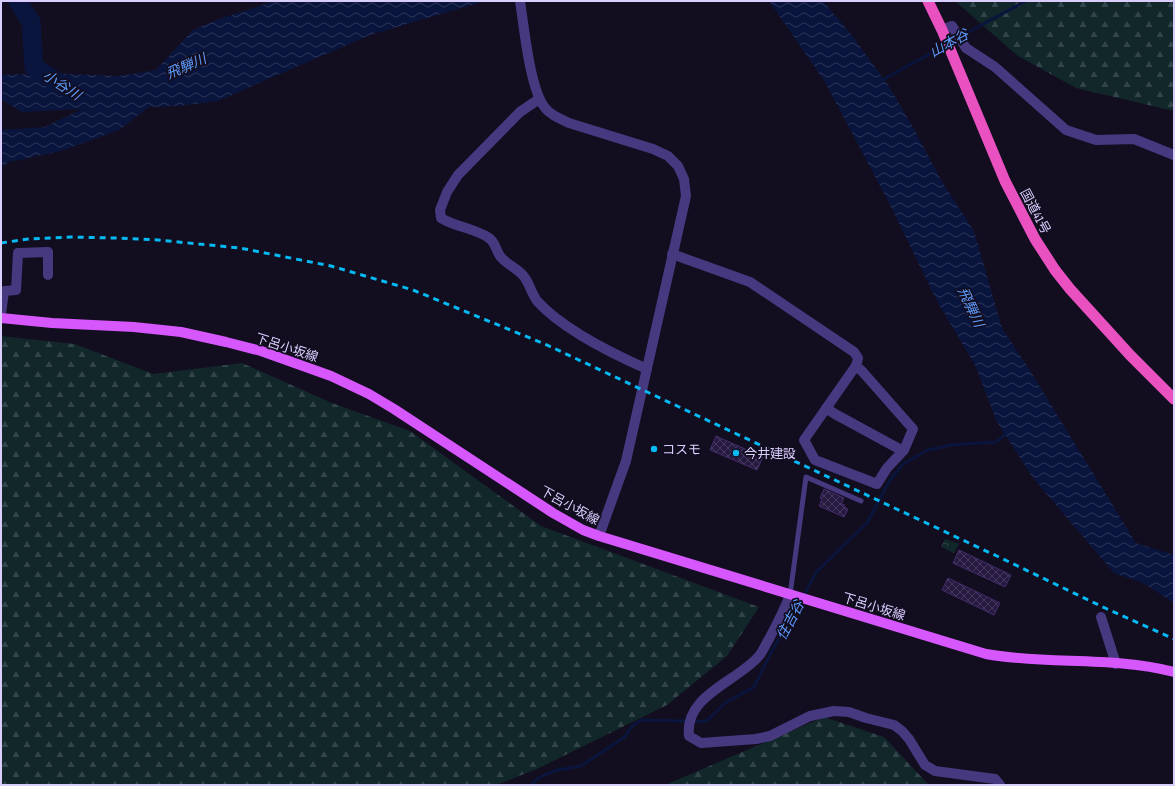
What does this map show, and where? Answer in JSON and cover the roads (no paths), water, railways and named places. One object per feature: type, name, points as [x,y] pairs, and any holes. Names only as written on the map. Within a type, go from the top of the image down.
[{"type":"highway","name":"国道41号","points":[[928,1],[942,30],[1005,181],[1035,239],[1055,270],[1070,289],[1130,355],[1174,399]]},
{"type":"main road","name":"下呂小坂線","points":[[1,318],[52,323],[134,327],[181,332],[261,351],[331,376],[369,394],[553,513],[583,530],[599,536],[986,654],[1018,658],[1152,667],[1174,672]]},
{"type":"street","points":[[520,1],[533,80],[539,99],[546,109],[556,117],[570,123],[653,149],[668,156],[678,166],[684,180],[686,196],[626,461],[599,536]]},
{"type":"street","points":[[942,30],[952,26],[966,48],[995,67],[1066,130],[1096,140],[1134,139],[1174,155]]},
{"type":"street","points":[[539,99],[520,112],[458,174],[447,192],[440,210],[441,218],[490,238],[504,260],[525,277],[537,300],[552,315],[593,341],[627,360],[647,369]]},
{"type":"street","points":[[1,314],[4,291],[16,290],[18,253],[48,252],[48,275]]},
{"type":"street","points":[[672,254],[750,282],[854,352],[858,358],[854,367],[804,440],[814,460],[877,484],[887,468],[903,451],[913,429],[861,370],[854,367]]},
{"type":"street","points":[[826,408],[903,451]]},
{"type":"street","points":[[790,595],[782,615],[760,655],[749,667],[721,685],[700,702],[693,711],[688,728],[689,736],[701,743],[756,739],[770,736],[810,716],[834,711],[849,712],[894,725],[909,739],[925,765],[935,771],[995,779],[1000,785]]},
{"type":"street","points":[[1101,617],[1116,664]]},
{"type":"lane","points":[[790,595],[806,477],[861,502]]},
{"type":"water","name":"飛騨川","points":[[274,1],[485,1],[370,35],[218,101],[178,106],[149,107],[119,130],[61,151],[9,162],[1,168],[1,130],[45,127],[82,109],[22,112],[1,99],[1,75],[46,73],[119,76],[156,70],[193,30],[219,19]]},
{"type":"water","name":"飛騨川","points":[[769,1],[823,1],[851,34],[890,88],[941,180],[974,231],[1002,328],[1029,369],[1136,543],[1174,555],[1174,603],[1143,583],[1114,573],[1033,478],[997,422],[975,365],[938,303],[890,205],[825,82]]},
{"type":"waterway","name":"小谷川","points":[[18,1],[31,22],[34,67],[65,87]]},
{"type":"waterway","name":"山本谷","points":[[950,42],[1026,1]]},
{"type":"waterway","name":"山本谷","points":[[880,81],[946,45]]},
{"type":"waterway","name":"住吉谷","points":[[693,721],[701,722],[708,720],[725,703],[754,687],[772,651],[817,571],[867,523],[890,480],[903,464],[928,450],[951,445],[996,442],[1007,433]]},
{"type":"waterway","name":"住吉谷","points":[[531,785],[538,778],[557,770],[581,766],[625,737],[631,727],[641,720],[687,721]]},
{"type":"railway","points":[[1,243],[28,239],[71,237],[158,240],[240,248],[331,266],[413,290],[547,345],[1105,608],[1174,639]]},
{"type":"place","name":"コスモ","points":[[654,449]]},
{"type":"place","name":"今井建設","points":[[736,453]]}]
